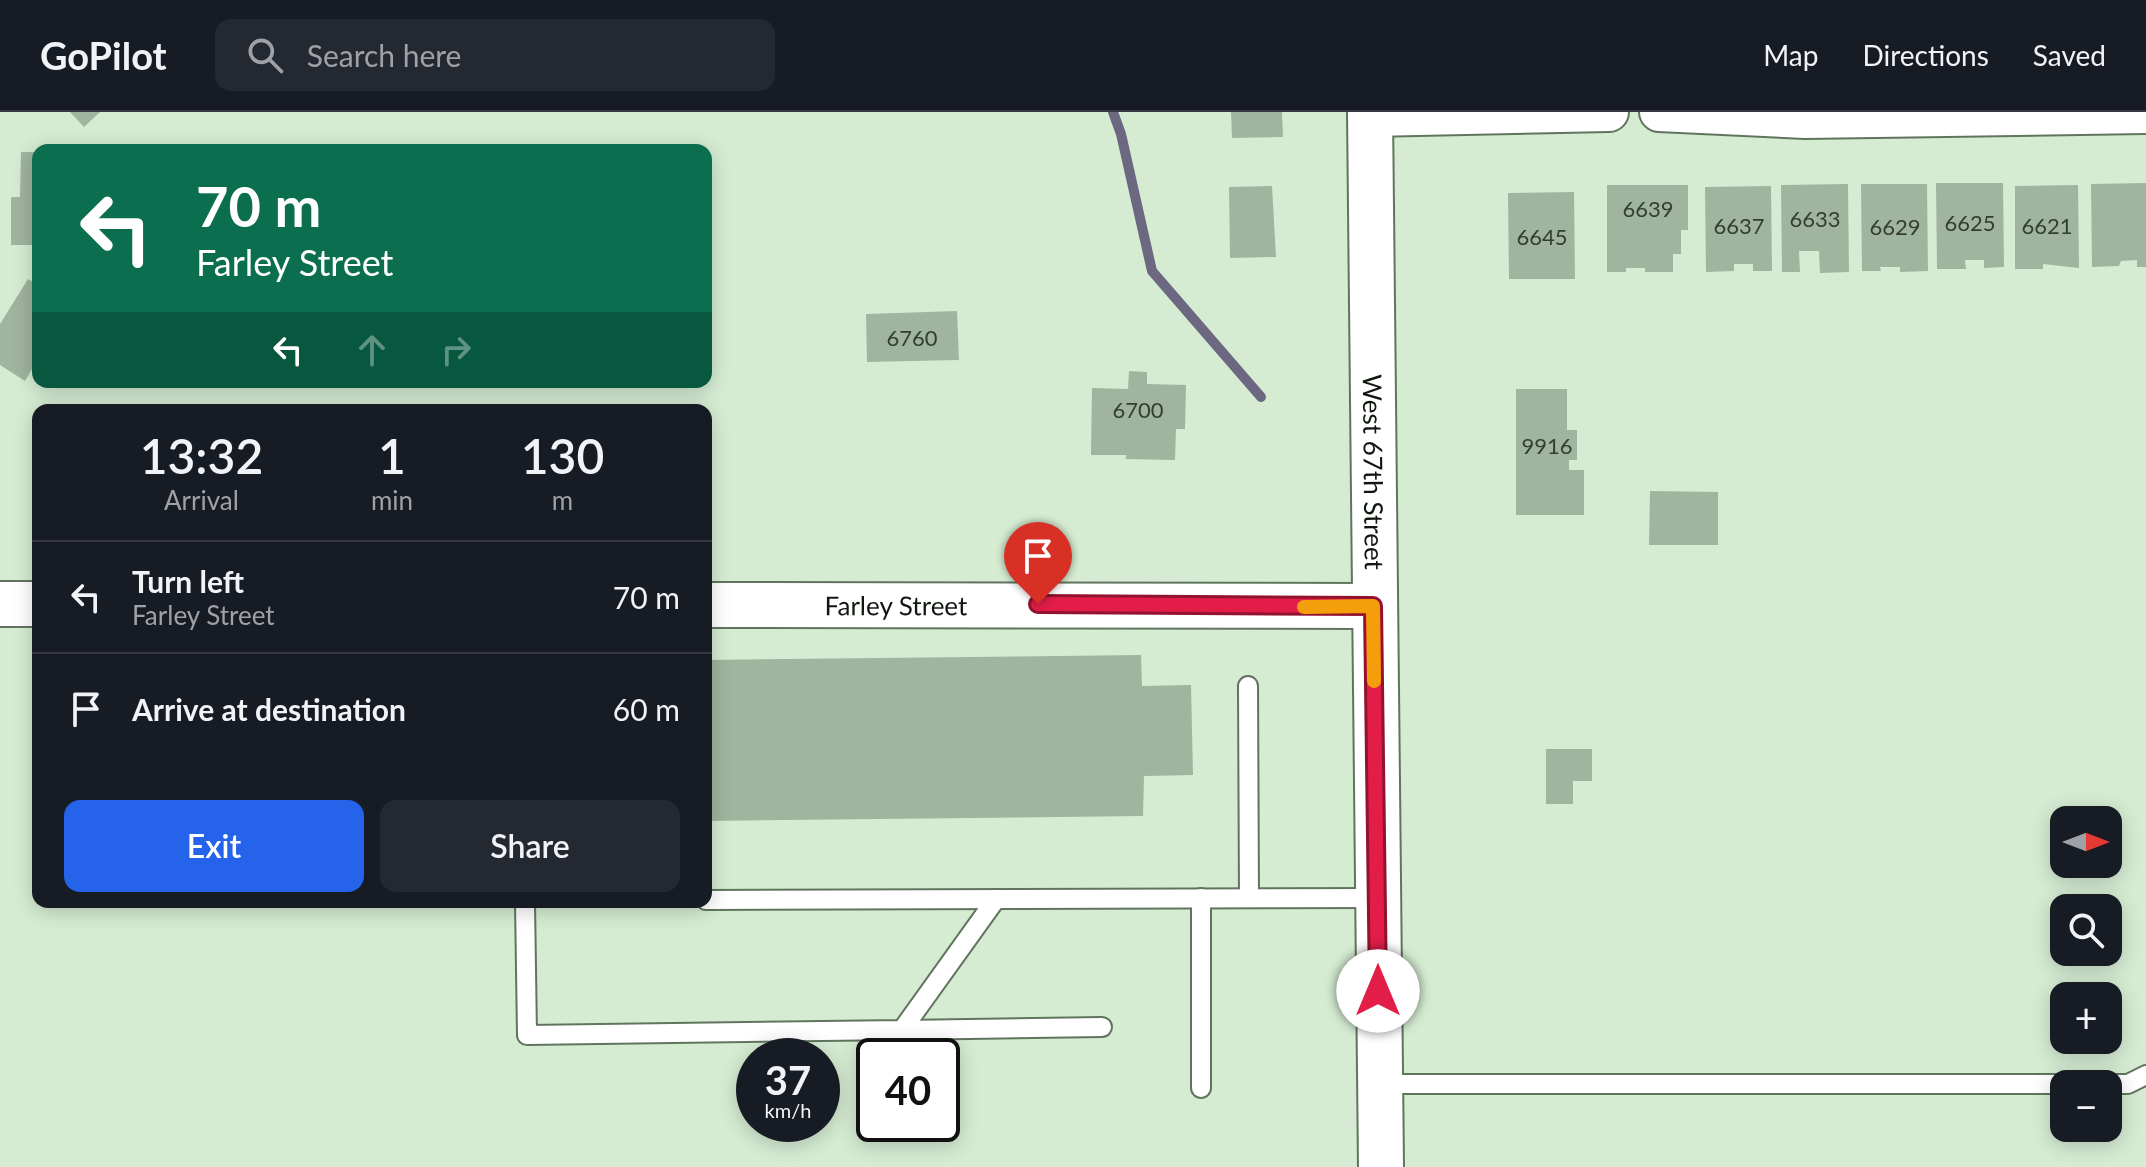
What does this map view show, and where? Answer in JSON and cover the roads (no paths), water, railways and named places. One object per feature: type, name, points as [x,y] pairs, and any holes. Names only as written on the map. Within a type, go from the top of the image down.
[{"type":"street","points":[[1370,114],[1609,112]]},
{"type":"street","points":[[1659,112],[1805,119],[2146,114]]},
{"type":"street","name":"West 67th Street","points":[[1370,114],[1381,1161]]},
{"type":"street","points":[[0,604],[32,604]]},
{"type":"street","name":"Farley Street","points":[[712,605],[1373,606]]},
{"type":"lane","points":[[1248,686],[1249,898]]},
{"type":"lane","points":[[1201,898],[1201,1088]]},
{"type":"lane","points":[[712,900],[1378,898]]},
{"type":"lane","points":[[902,1030],[996,899]]},
{"type":"lane","points":[[525,908],[527,1035],[1102,1027]]},
{"type":"lane","points":[[2122,1084],[2146,1075]]},
{"type":"lane","points":[[1379,1084],[2050,1084]]},
{"type":"waterway","points":[[1113,112],[1121,134],[1152,271],[1261,397]]}]
